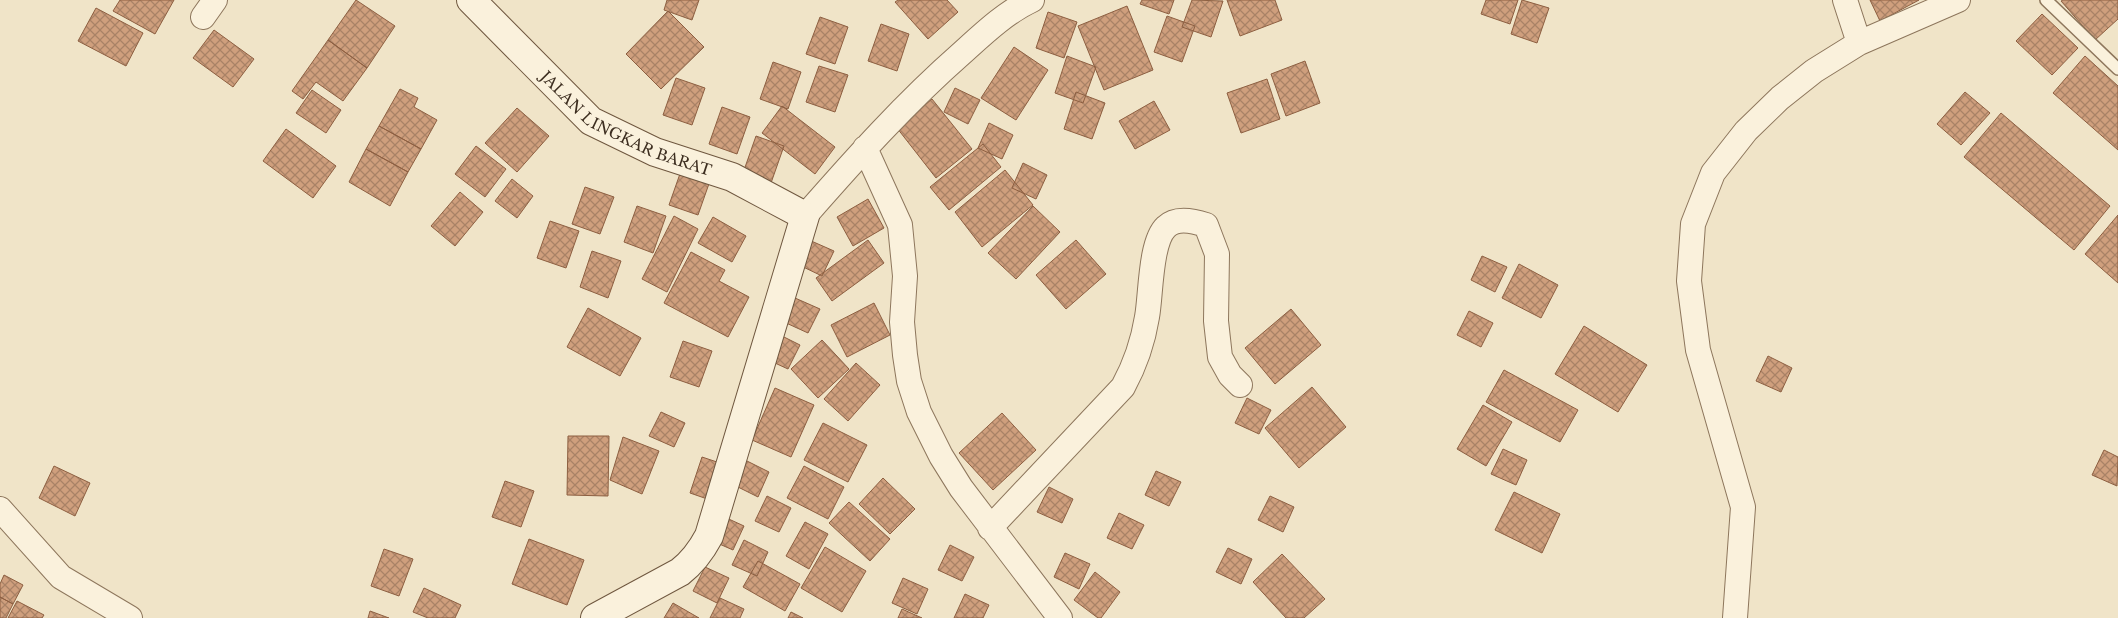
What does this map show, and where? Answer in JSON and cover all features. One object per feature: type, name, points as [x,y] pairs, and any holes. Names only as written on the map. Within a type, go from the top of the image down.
[{"type":"street","name":"JALAN LINGKAR BARAT","points":[[471,0],[591,121],[655,152],[732,178],[805,216]]},
{"type":"street","points":[[595,618],[680,572],[702,551],[709,536],[805,216],[865,148],[931,80],[979,38],[1023,4],[1032,0]]},
{"type":"street","points":[[1845,0],[1859,43]]},
{"type":"street","points":[[1735,618],[1743,507],[1698,350],[1689,281],[1693,224],[1713,173],[1746,131],[1780,98],[1814,71],[1859,43],[1958,0]]},
{"type":"street","points":[[865,148],[900,224],[905,276],[902,322],[905,355],[919,412],[941,456],[990,528],[1060,618]]},
{"type":"street","points":[[990,528],[1123,387],[1136,365],[1147,318],[1154,258],[1162,232],[1167,225],[1188,220],[1206,225],[1217,254],[1216,321],[1220,357],[1230,374],[1240,385]]},
{"type":"street","points":[[0,509],[61,577],[130,618]]},
{"type":"lane","points":[[2046,0],[2118,69]]},
{"type":"building","points":[[120,0],[174,0],[155,34],[113,11]]},
{"type":"building","points":[[356,0],[395,26],[367,68],[328,40]]},
{"type":"building","points":[[667,0],[699,0],[692,20],[664,10]]},
{"type":"building","points":[[898,0],[947,0],[958,12],[928,39],[895,2]]},
{"type":"building","points":[[1142,0],[1174,0],[1169,14],[1140,4]]},
{"type":"building","points":[[1192,0],[1223,1],[1211,37],[1182,27]]},
{"type":"building","points":[[1227,0],[1275,0],[1282,20],[1240,36]]},
{"type":"building","points":[[1486,0],[1518,0],[1510,24],[1481,14]]},
{"type":"building","points":[[1522,0],[1549,8],[1537,43],[1511,34]]},
{"type":"building","points":[[1870,0],[1919,0],[1880,21]]},
{"type":"building","points":[[2118,0],[2118,19],[2095,40],[2061,1]]},
{"type":"building","points":[[1127,6],[1153,70],[1104,90],[1078,26]]},
{"type":"building","points":[[96,8],[143,33],[126,66],[78,41]]},
{"type":"building","points":[[668,11],[704,47],[661,89],[626,54]]},
{"type":"building","points":[[1048,12],[1077,22],[1064,58],[1036,48]]},
{"type":"building","points":[[2042,14],[2078,48],[2052,75],[2016,41]]},
{"type":"building","points":[[1167,16],[1195,26],[1182,62],[1154,52]]},
{"type":"building","points":[[820,17],[848,27],[835,64],[806,54]]},
{"type":"building","points":[[881,24],[909,34],[897,71],[868,61]]},
{"type":"building","points":[[214,30],[254,59],[233,87],[193,58]]},
{"type":"building","points":[[328,40],[367,68],[343,101],[316,82],[303,99],[292,91]]},
{"type":"building","points":[[1014,47],[1048,70],[1016,120],[981,98]]},
{"type":"building","points":[[1067,56],[1096,67],[1083,103],[1055,93]]},
{"type":"building","points":[[2085,56],[2118,86],[2118,150],[2053,93]]},
{"type":"building","points":[[1305,61],[1320,103],[1286,116],[1271,74]]},
{"type":"building","points":[[773,62],[801,72],[788,109],[760,99]]},
{"type":"building","points":[[819,66],[848,75],[835,112],[806,102]]},
{"type":"building","points":[[676,78],[705,88],[692,125],[663,115]]},
{"type":"building","points":[[1267,79],[1280,119],[1241,133],[1227,93]]},
{"type":"building","points":[[955,88],[980,100],[968,124],[944,112]]},
{"type":"building","points":[[400,89],[418,98],[414,107],[437,120],[421,149],[379,126]]},
{"type":"building","points":[[312,90],[341,110],[326,133],[296,113]]},
{"type":"building","points":[[1076,92],[1105,103],[1092,139],[1064,129]]},
{"type":"building","points":[[1965,92],[1990,113],[1961,145],[1937,124]]},
{"type":"building","points":[[932,99],[972,149],[936,178],[897,128]]},
{"type":"building","points":[[1154,101],[1170,130],[1135,149],[1119,121]]},
{"type":"building","points":[[782,106],[835,147],[815,174],[762,133]]},
{"type":"building","points":[[722,107],[750,117],[737,154],[709,144]]},
{"type":"building","points":[[517,108],[549,136],[517,172],[485,143]]},
{"type":"building","points":[[2001,113],[2110,206],[2074,250],[1964,157]]},
{"type":"building","points":[[989,123],[1013,135],[1002,159],[978,148]]},
{"type":"building","points":[[379,126],[421,149],[408,172],[366,149]]},
{"type":"building","points":[[286,129],[336,166],[313,198],[263,161]]},
{"type":"building","points":[[756,136],[784,146],[771,183],[743,173]]},
{"type":"building","points":[[983,144],[1001,167],[949,210],[930,187]]},
{"type":"building","points":[[476,146],[506,169],[485,197],[455,174]]},
{"type":"building","points":[[366,149],[408,172],[390,206],[349,182]]},
{"type":"building","points":[[1023,163],[1047,175],[1036,199],[1012,188]]},
{"type":"building","points":[[682,168],[711,178],[698,215],[669,205]]},
{"type":"building","points":[[1005,170],[1033,205],[982,247],[955,212]]},
{"type":"building","points":[[512,179],[533,196],[517,218],[495,201]]},
{"type":"building","points":[[585,187],[614,197],[600,234],[572,224]]},
{"type":"building","points":[[460,192],[483,212],[455,246],[431,226]]},
{"type":"building","points":[[868,199],[884,228],[853,246],[837,217]]},
{"type":"building","points":[[637,206],[666,216],[653,253],[624,242]]},
{"type":"building","points":[[1033,206],[1060,232],[1016,279],[988,253]]},
{"type":"building","points":[[2118,215],[2118,283],[2085,254]]},
{"type":"building","points":[[674,216],[698,229],[667,292],[642,279]]},
{"type":"building","points":[[713,217],[746,236],[732,262],[698,243]]},
{"type":"building","points":[[550,221],[579,231],[566,268],[537,258]]},
{"type":"building","points":[[809,240],[834,251],[822,276],[797,264]]},
{"type":"building","points":[[868,240],[884,263],[832,301],[816,278]]},
{"type":"building","points":[[1076,240],[1106,274],[1066,309],[1036,275]]},
{"type":"building","points":[[592,251],[621,261],[608,298],[580,287]]},
{"type":"building","points":[[691,252],[725,270],[719,281],[749,297],[728,337],[664,303]]},
{"type":"building","points":[[1482,256],[1507,267],[1495,292],[1471,280]]},
{"type":"building","points":[[1519,264],[1558,285],[1541,318],[1502,298]]},
{"type":"building","points":[[795,298],[820,309],[808,333],[784,322]]},
{"type":"building","points":[[874,303],[890,335],[847,357],[831,325]]},
{"type":"building","points":[[588,308],[641,338],[620,376],[567,347]]},
{"type":"building","points":[[1291,309],[1321,345],[1275,384],[1245,348]]},
{"type":"building","points":[[1469,311],[1493,323],[1481,347],[1457,335]]},
{"type":"building","points":[[1584,326],[1647,365],[1618,412],[1555,374]]},
{"type":"building","points":[[776,333],[800,345],[788,369],[764,358]]},
{"type":"building","points":[[822,340],[849,369],[818,398],[791,369]]},
{"type":"building","points":[[683,341],[712,351],[699,387],[670,377]]},
{"type":"building","points":[[1768,356],[1792,368],[1781,392],[1756,381]]},
{"type":"building","points":[[856,363],[880,385],[848,421],[824,399]]},
{"type":"building","points":[[1504,370],[1578,410],[1560,442],[1486,402]]},
{"type":"building","points":[[1312,387],[1346,427],[1299,468],[1265,428]]},
{"type":"building","points":[[775,388],[814,405],[791,457],[752,440]]},
{"type":"building","points":[[1247,398],[1271,410],[1259,434],[1235,423]]},
{"type":"building","points":[[1483,405],[1512,422],[1486,466],[1457,449]]},
{"type":"building","points":[[661,412],[685,423],[674,447],[649,436]]},
{"type":"building","points":[[1002,413],[1036,450],[993,490],[959,453]]},
{"type":"building","points":[[823,423],[867,445],[848,482],[804,460]]},
{"type":"building","points":[[568,436],[609,436],[608,496],[567,495]]},
{"type":"building","points":[[623,437],[659,451],[642,494],[610,480]]},
{"type":"building","points":[[1503,449],[1527,460],[1516,485],[1491,474]]},
{"type":"building","points":[[2104,450],[2118,457],[2117,486],[2092,475]]},
{"type":"building","points":[[702,457],[729,466],[716,502],[690,493]]},
{"type":"building","points":[[745,460],[769,472],[758,497],[734,485]]},
{"type":"building","points":[[54,466],[90,483],[75,516],[39,498]]},
{"type":"building","points":[[804,466],[844,487],[828,519],[787,498]]},
{"type":"building","points":[[1156,471],[1181,482],[1169,506],[1145,495]]},
{"type":"building","points":[[883,478],[915,509],[890,534],[859,504]]},
{"type":"building","points":[[505,481],[534,491],[521,527],[492,517]]},
{"type":"building","points":[[1049,487],[1073,499],[1062,523],[1037,512]]},
{"type":"building","points":[[1514,492],[1560,514],[1542,553],[1495,530]]},
{"type":"building","points":[[767,496],[791,508],[779,532],[755,521]]},
{"type":"building","points":[[1270,496],[1294,507],[1283,532],[1258,520]]},
{"type":"building","points":[[849,502],[890,539],[870,561],[829,523]]},
{"type":"building","points":[[1119,513],[1144,525],[1132,549],[1107,538]]},
{"type":"building","points":[[720,515],[744,526],[733,550],[708,539]]},
{"type":"building","points":[[805,522],[828,534],[809,569],[786,556]]},
{"type":"building","points":[[529,539],[584,560],[567,605],[512,584]]},
{"type":"building","points":[[744,540],[768,552],[757,576],[732,565]]},
{"type":"building","points":[[950,545],[974,557],[962,581],[938,570]]},
{"type":"building","points":[[825,547],[866,571],[842,612],[801,588]]},
{"type":"building","points":[[1228,548],[1252,559],[1241,584],[1216,572]]},
{"type":"building","points":[[384,549],[413,559],[399,596],[371,586]]},
{"type":"building","points":[[1065,553],[1090,564],[1079,589],[1054,577]]},
{"type":"building","points":[[1282,554],[1325,599],[1304,618],[1286,618],[1253,582]]},
{"type":"building","points":[[758,561],[800,584],[785,611],[743,587]]},
{"type":"building","points":[[705,567],[729,578],[717,603],[693,591]]},
{"type":"building","points":[[1095,572],[1120,592],[1101,618],[1098,618],[1074,600]]},
{"type":"building","points":[[4,575],[23,585],[13,604],[0,597],[0,584]]},
{"type":"building","points":[[903,578],[928,589],[917,614],[892,603]]},
{"type":"building","points":[[424,588],[461,605],[455,618],[428,618],[413,612]]},
{"type":"building","points":[[965,594],[989,605],[983,618],[954,618]]},
{"type":"building","points":[[0,597],[13,604],[6,618],[0,618]]},
{"type":"building","points":[[720,598],[744,609],[740,618],[710,618]]},
{"type":"building","points":[[17,601],[44,615],[42,618],[8,618]]},
{"type":"building","points":[[673,603],[699,618],[664,618]]},
{"type":"building","points":[[902,609],[922,618],[898,618]]},
{"type":"building","points":[[370,611],[389,618],[368,618]]},
{"type":"building","points":[[791,612],[803,618],[788,618]]}]
